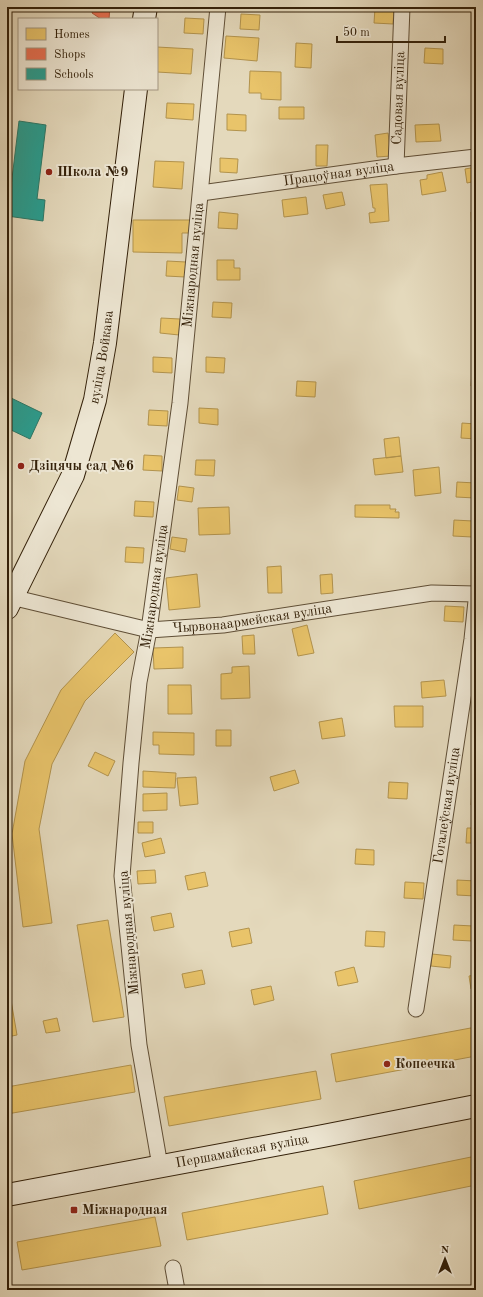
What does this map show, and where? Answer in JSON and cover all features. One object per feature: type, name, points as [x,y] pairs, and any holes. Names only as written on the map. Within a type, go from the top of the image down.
[{"type":"main road","points":[[144,18],[146,7]]},
{"type":"main road","name":"вуліца Войкава","points":[[9,601],[73,475],[96,400],[105,343],[136,90]]},
{"type":"main road","name":"Першамайская вуліца","points":[[7,1195],[476,1106]]},
{"type":"street","name":"Міжнародная вуліца","points":[[160,1166],[139,1045],[122,876],[139,682],[149,630],[180,403],[218,7]]},
{"type":"street","name":"Садовая вуліца","points":[[396,166],[402,7]]},
{"type":"street","name":"Працоўная вуліца","points":[[201,193],[396,166],[476,157]]},
{"type":"street","name":"Чырвонаармейская вуліца","points":[[9,601],[149,630],[223,626],[432,593],[476,594]]},
{"type":"street","name":"Гогалеўская вуліца","points":[[416,1009],[472,639],[476,601]]},
{"type":"street","points":[[173,1268],[177,1290]]},
{"type":"building: Homes","points":[[375,8],[394,9],[393,24],[374,23]]},
{"type":"building: Homes","points":[[241,14],[260,15],[259,30],[240,29]]},
{"type":"building: Homes","points":[[185,18],[204,19],[203,34],[184,33]]},
{"type":"building: Homes","points":[[226,36],[259,38],[257,61],[224,58]]},
{"type":"building: Homes","points":[[296,43],[312,44],[311,68],[295,67]]},
{"type":"building: Homes","points":[[158,47],[193,49],[191,74],[158,72]]},
{"type":"building: Homes","points":[[425,48],[443,49],[443,64],[424,63]]},
{"type":"building: Homes","points":[[250,71],[281,72],[281,100],[261,99],[261,93],[249,93]]},
{"type":"building: Homes","points":[[473,102],[476,102],[476,132],[473,132]]},
{"type":"building: Homes","points":[[167,103],[194,104],[193,120],[166,118]]},
{"type":"building: Homes","points":[[279,107],[304,107],[304,119],[279,119]]},
{"type":"building: Homes","points":[[227,114],[246,115],[246,131],[227,130]]},
{"type":"building: Homes","points":[[439,124],[441,141],[416,142],[415,125]]},
{"type":"building: Homes","points":[[388,133],[391,156],[377,157],[375,135]]},
{"type":"building: Homes","points":[[316,145],[328,145],[327,166],[316,166]]},
{"type":"building: Homes","points":[[220,158],[238,159],[237,173],[220,172]]},
{"type":"building: Homes","points":[[155,161],[184,162],[182,189],[153,187]]},
{"type":"building: Homes","points":[[476,167],[476,181],[467,183],[465,169]]},
{"type":"building: Homes","points":[[442,172],[446,191],[422,195],[420,180],[427,179],[427,175]]},
{"type":"building: Homes","points":[[387,184],[389,221],[370,223],[369,213],[375,212],[375,208],[373,208],[370,185]]},
{"type":"building: Homes","points":[[342,192],[345,205],[326,209],[323,195]]},
{"type":"building: Homes","points":[[306,197],[308,214],[284,217],[282,200]]},
{"type":"building: Homes","points":[[219,212],[238,214],[237,229],[218,228]]},
{"type":"building: Homes","points":[[471,212],[476,212],[476,236],[472,237]]},
{"type":"building: Homes","points":[[133,220],[190,220],[190,233],[182,233],[182,253],[133,252]]},
{"type":"building: Homes","points":[[217,260],[234,260],[234,268],[240,268],[240,280],[217,280]]},
{"type":"building: Homes","points":[[167,261],[186,262],[185,277],[166,276]]},
{"type":"building: Homes","points":[[213,302],[232,303],[231,318],[212,317]]},
{"type":"building: Homes","points":[[161,318],[180,319],[179,335],[160,333]]},
{"type":"building: Homes","points":[[153,357],[172,358],[172,373],[153,372]]},
{"type":"building: Homes","points":[[206,357],[225,358],[224,373],[206,372]]},
{"type":"building: Homes","points":[[472,371],[476,371],[476,386],[471,386]]},
{"type":"building: Homes","points":[[297,381],[316,382],[315,397],[296,396]]},
{"type":"building: Homes","points":[[199,408],[218,409],[218,425],[199,423]]},
{"type":"building: Homes","points":[[149,410],[168,411],[167,426],[148,425]]},
{"type":"building: Homes","points":[[462,423],[476,424],[476,439],[461,438]]},
{"type":"building: Homes","points":[[399,437],[401,456],[386,458],[384,439]]},
{"type":"building: Homes","points":[[144,455],[162,456],[162,471],[143,470]]},
{"type":"building: Homes","points":[[401,456],[403,472],[375,475],[373,459]]},
{"type":"building: Homes","points":[[196,460],[215,460],[214,476],[195,475]]},
{"type":"building: Homes","points":[[439,467],[441,493],[415,496],[413,470]]},
{"type":"building: Homes","points":[[457,482],[476,483],[475,498],[456,497]]},
{"type":"building: Homes","points":[[179,486],[194,488],[192,502],[177,500]]},
{"type":"building: Homes","points":[[135,501],[154,502],[153,517],[134,516]]},
{"type":"building: Homes","points":[[355,505],[390,505],[390,509],[396,509],[395,512],[399,512],[399,518],[355,517]]},
{"type":"building: Homes","points":[[229,507],[230,534],[199,535],[198,508]]},
{"type":"building: Homes","points":[[454,520],[473,521],[472,537],[453,536]]},
{"type":"building: Homes","points":[[172,537],[187,539],[185,552],[170,549]]},
{"type":"building: Homes","points":[[126,547],[144,548],[143,563],[125,562]]},
{"type":"building: Homes","points":[[281,566],[282,593],[268,593],[267,567]]},
{"type":"building: Homes","points":[[197,574],[200,607],[169,610],[166,578]]},
{"type":"building: Homes","points":[[332,574],[333,593],[321,594],[320,575]]},
{"type":"building: Homes","points":[[445,606],[464,607],[463,622],[444,621]]},
{"type":"building: Homes","points":[[307,625],[314,653],[298,656],[292,629]]},
{"type":"building: Homes","points":[[115,633],[134,652],[85,701],[52,764],[39,829],[52,923],[23,927],[12,834],[25,761],[61,690]]},
{"type":"building: Homes","points":[[254,635],[255,654],[243,654],[242,636]]},
{"type":"building: Homes","points":[[183,647],[183,668],[154,669],[153,648]]},
{"type":"building: Homes","points":[[249,666],[250,698],[221,699],[221,674],[232,673],[232,667]]},
{"type":"building: Homes","points":[[444,680],[446,696],[422,698],[421,682]]},
{"type":"building: Homes","points":[[168,685],[191,685],[192,714],[168,714]]},
{"type":"building: Homes","points":[[394,706],[423,706],[423,727],[395,727]]},
{"type":"building: Homes","points":[[342,718],[345,736],[322,739],[319,722]]},
{"type":"building: Homes","points":[[216,730],[231,730],[231,746],[216,746]]},
{"type":"building: Homes","points":[[153,732],[194,733],[194,755],[159,754],[159,745],[153,745]]},
{"type":"building: Homes","points":[[95,752],[115,761],[108,776],[88,766]]},
{"type":"building: Homes","points":[[295,770],[299,783],[274,791],[270,777]]},
{"type":"building: Homes","points":[[143,771],[176,773],[175,788],[143,787]]},
{"type":"building: Homes","points":[[196,777],[198,804],[180,806],[177,778]]},
{"type":"building: Homes","points":[[389,782],[408,783],[407,799],[388,798]]},
{"type":"building: Homes","points":[[472,789],[476,790],[476,805],[471,805]]},
{"type":"building: Homes","points":[[167,793],[167,810],[143,811],[143,794]]},
{"type":"building: Homes","points":[[138,822],[153,822],[153,833],[138,833]]},
{"type":"building: Homes","points":[[467,828],[476,828],[476,843],[466,843]]},
{"type":"building: Homes","points":[[161,838],[165,853],[145,857],[142,843]]},
{"type":"building: Homes","points":[[356,849],[374,850],[374,865],[355,864]]},
{"type":"building: Homes","points":[[155,870],[156,883],[138,884],[137,871]]},
{"type":"building: Homes","points":[[205,872],[208,886],[188,890],[185,876]]},
{"type":"building: Homes","points":[[457,880],[476,881],[475,896],[457,895]]},
{"type":"building: Homes","points":[[405,882],[424,883],[423,899],[404,898]]},
{"type":"building: Homes","points":[[171,913],[174,927],[154,931],[151,917]]},
{"type":"building: Homes","points":[[108,920],[124,1017],[93,1022],[77,925]]},
{"type":"building: Homes","points":[[454,925],[473,926],[472,941],[453,940]]},
{"type":"building: Homes","points":[[249,928],[252,943],[232,947],[229,932]]},
{"type":"building: Homes","points":[[366,931],[385,932],[384,947],[365,946]]},
{"type":"building: Homes","points":[[432,954],[451,956],[450,968],[431,966]]},
{"type":"building: Homes","points":[[354,967],[358,982],[338,986],[335,972]]},
{"type":"building: Homes","points":[[202,970],[205,984],[185,988],[182,974]]},
{"type":"building: Homes","points":[[476,975],[476,988],[471,989],[469,976]]},
{"type":"building: Homes","points":[[7,977],[17,1035],[7,1037]]},
{"type":"building: Homes","points":[[271,986],[274,1000],[254,1005],[251,990]]},
{"type":"building: Homes","points":[[57,1018],[60,1031],[46,1033],[43,1021]]},
{"type":"building: Homes","points":[[476,1027],[476,1056],[336,1082],[331,1054]]},
{"type":"building: Homes","points":[[131,1065],[135,1092],[7,1114],[7,1087]]},
{"type":"building: Homes","points":[[316,1071],[321,1099],[169,1126],[164,1097]]},
{"type":"building: Homes","points":[[476,1156],[476,1185],[359,1209],[354,1181]]},
{"type":"building: Homes","points":[[323,1186],[328,1214],[187,1240],[182,1213]]},
{"type":"building: Homes","points":[[155,1217],[161,1246],[22,1270],[17,1242]]},
{"type":"building: Shops","points":[[94,7],[110,7],[109,18],[100,18],[92,13]]},
{"type":"building: Schools","points":[[19,121],[46,125],[37,199],[45,200],[43,221],[7,216],[7,195],[10,195]]},
{"type":"building: Schools","points":[[7,396],[42,413],[30,439],[9,429],[7,433]]},
{"type":"building: Schools","points":[[7,455],[11,457],[7,467]]},
{"type":"place","name":"Школа №9","points":[[49,172]]},
{"type":"place","name":"Дзіцячы сад №6","points":[[21,466]]},
{"type":"place","name":"Копеечка","points":[[387,1064]]},
{"type":"place","name":"Міжнародная","points":[[74,1210]]}]
